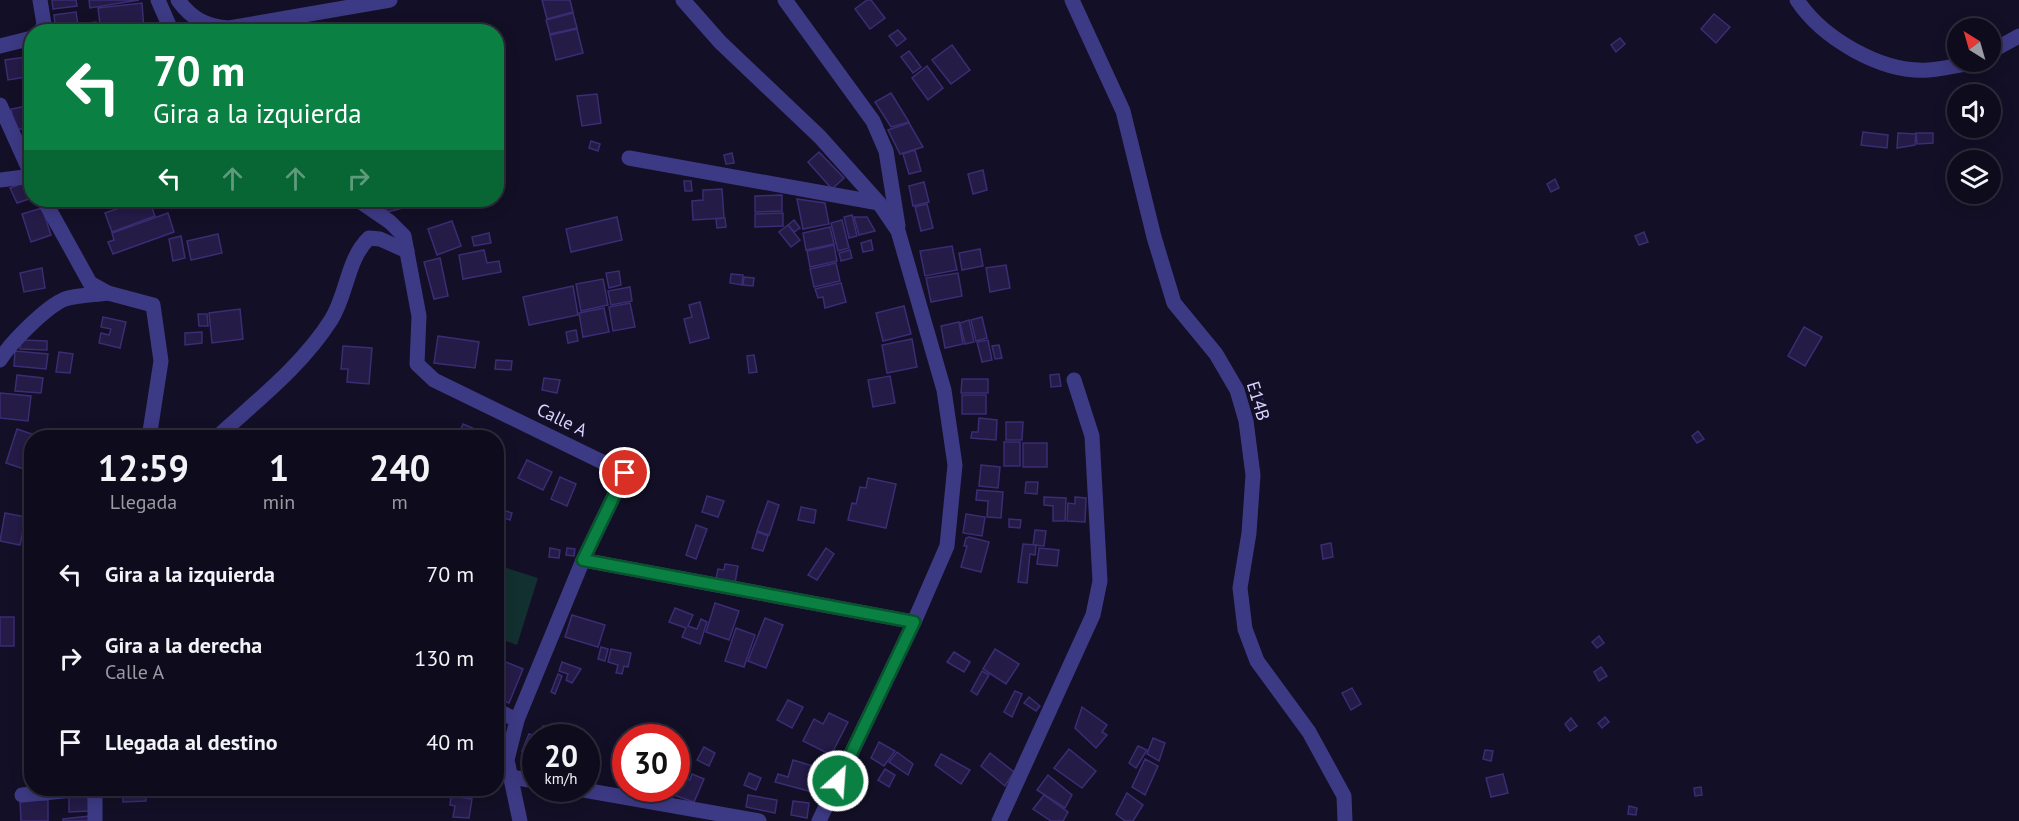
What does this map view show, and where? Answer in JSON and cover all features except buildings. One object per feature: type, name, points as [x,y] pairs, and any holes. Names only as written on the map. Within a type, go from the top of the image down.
[{"type":"street","points":[[40,0],[44,24]]},
{"type":"street","points":[[158,0],[168,24]]},
{"type":"street","points":[[178,0],[196,19],[209,24]]},
{"type":"street","points":[[683,0],[720,42],[820,137],[879,203],[898,231]]},
{"type":"street","points":[[786,0],[873,121],[886,151],[898,231],[944,390],[955,465],[948,546],[819,821]]},
{"type":"street","name":"E14B","points":[[1072,0],[1123,111],[1154,237],[1174,303],[1216,354],[1237,390],[1246,421],[1253,475],[1249,533],[1240,588],[1245,629],[1257,661],[1309,732],[1344,796],[1345,821]]},
{"type":"street","points":[[1797,0],[1804,11],[1839,43],[1885,64],[1927,70],[1947,67]]},
{"type":"street","points":[[252,24],[383,1]]},
{"type":"street","points":[[2001,46],[2019,36]]},
{"type":"street","points":[[0,46],[24,40]]},
{"type":"street","points":[[0,105],[24,160]]},
{"type":"street","points":[[629,158],[879,203]]},
{"type":"street","points":[[0,180],[24,177]]},
{"type":"street","points":[[48,207],[84,274],[95,288],[153,305],[161,361],[150,430]]},
{"type":"street","name":"Calle A","points":[[368,207],[390,222],[404,236],[419,316],[416,353],[417,364],[421,370],[434,380],[625,473],[583,560],[517,720],[507,760],[520,821]]},
{"type":"street","points":[[225,430],[292,369],[317,339],[332,318],[360,248],[369,238],[380,239],[407,251]]},
{"type":"street","points":[[0,360],[8,346],[24,331],[64,300],[108,293]]},
{"type":"street","points":[[999,821],[1093,615],[1100,581],[1092,436],[1074,380]]},
{"type":"street","points":[[583,560],[914,622]]},
{"type":"street","points":[[504,714],[517,720]]},
{"type":"street","points":[[510,777],[522,779]]},
{"type":"street","points":[[600,793],[759,821]]},
{"type":"street","points":[[95,796],[95,821]]},
{"type":"green space","points":[[504,567],[538,578],[517,645],[504,640]]},
{"type":"route","points":[[625,473],[583,560],[914,622],[838,781]]}]
